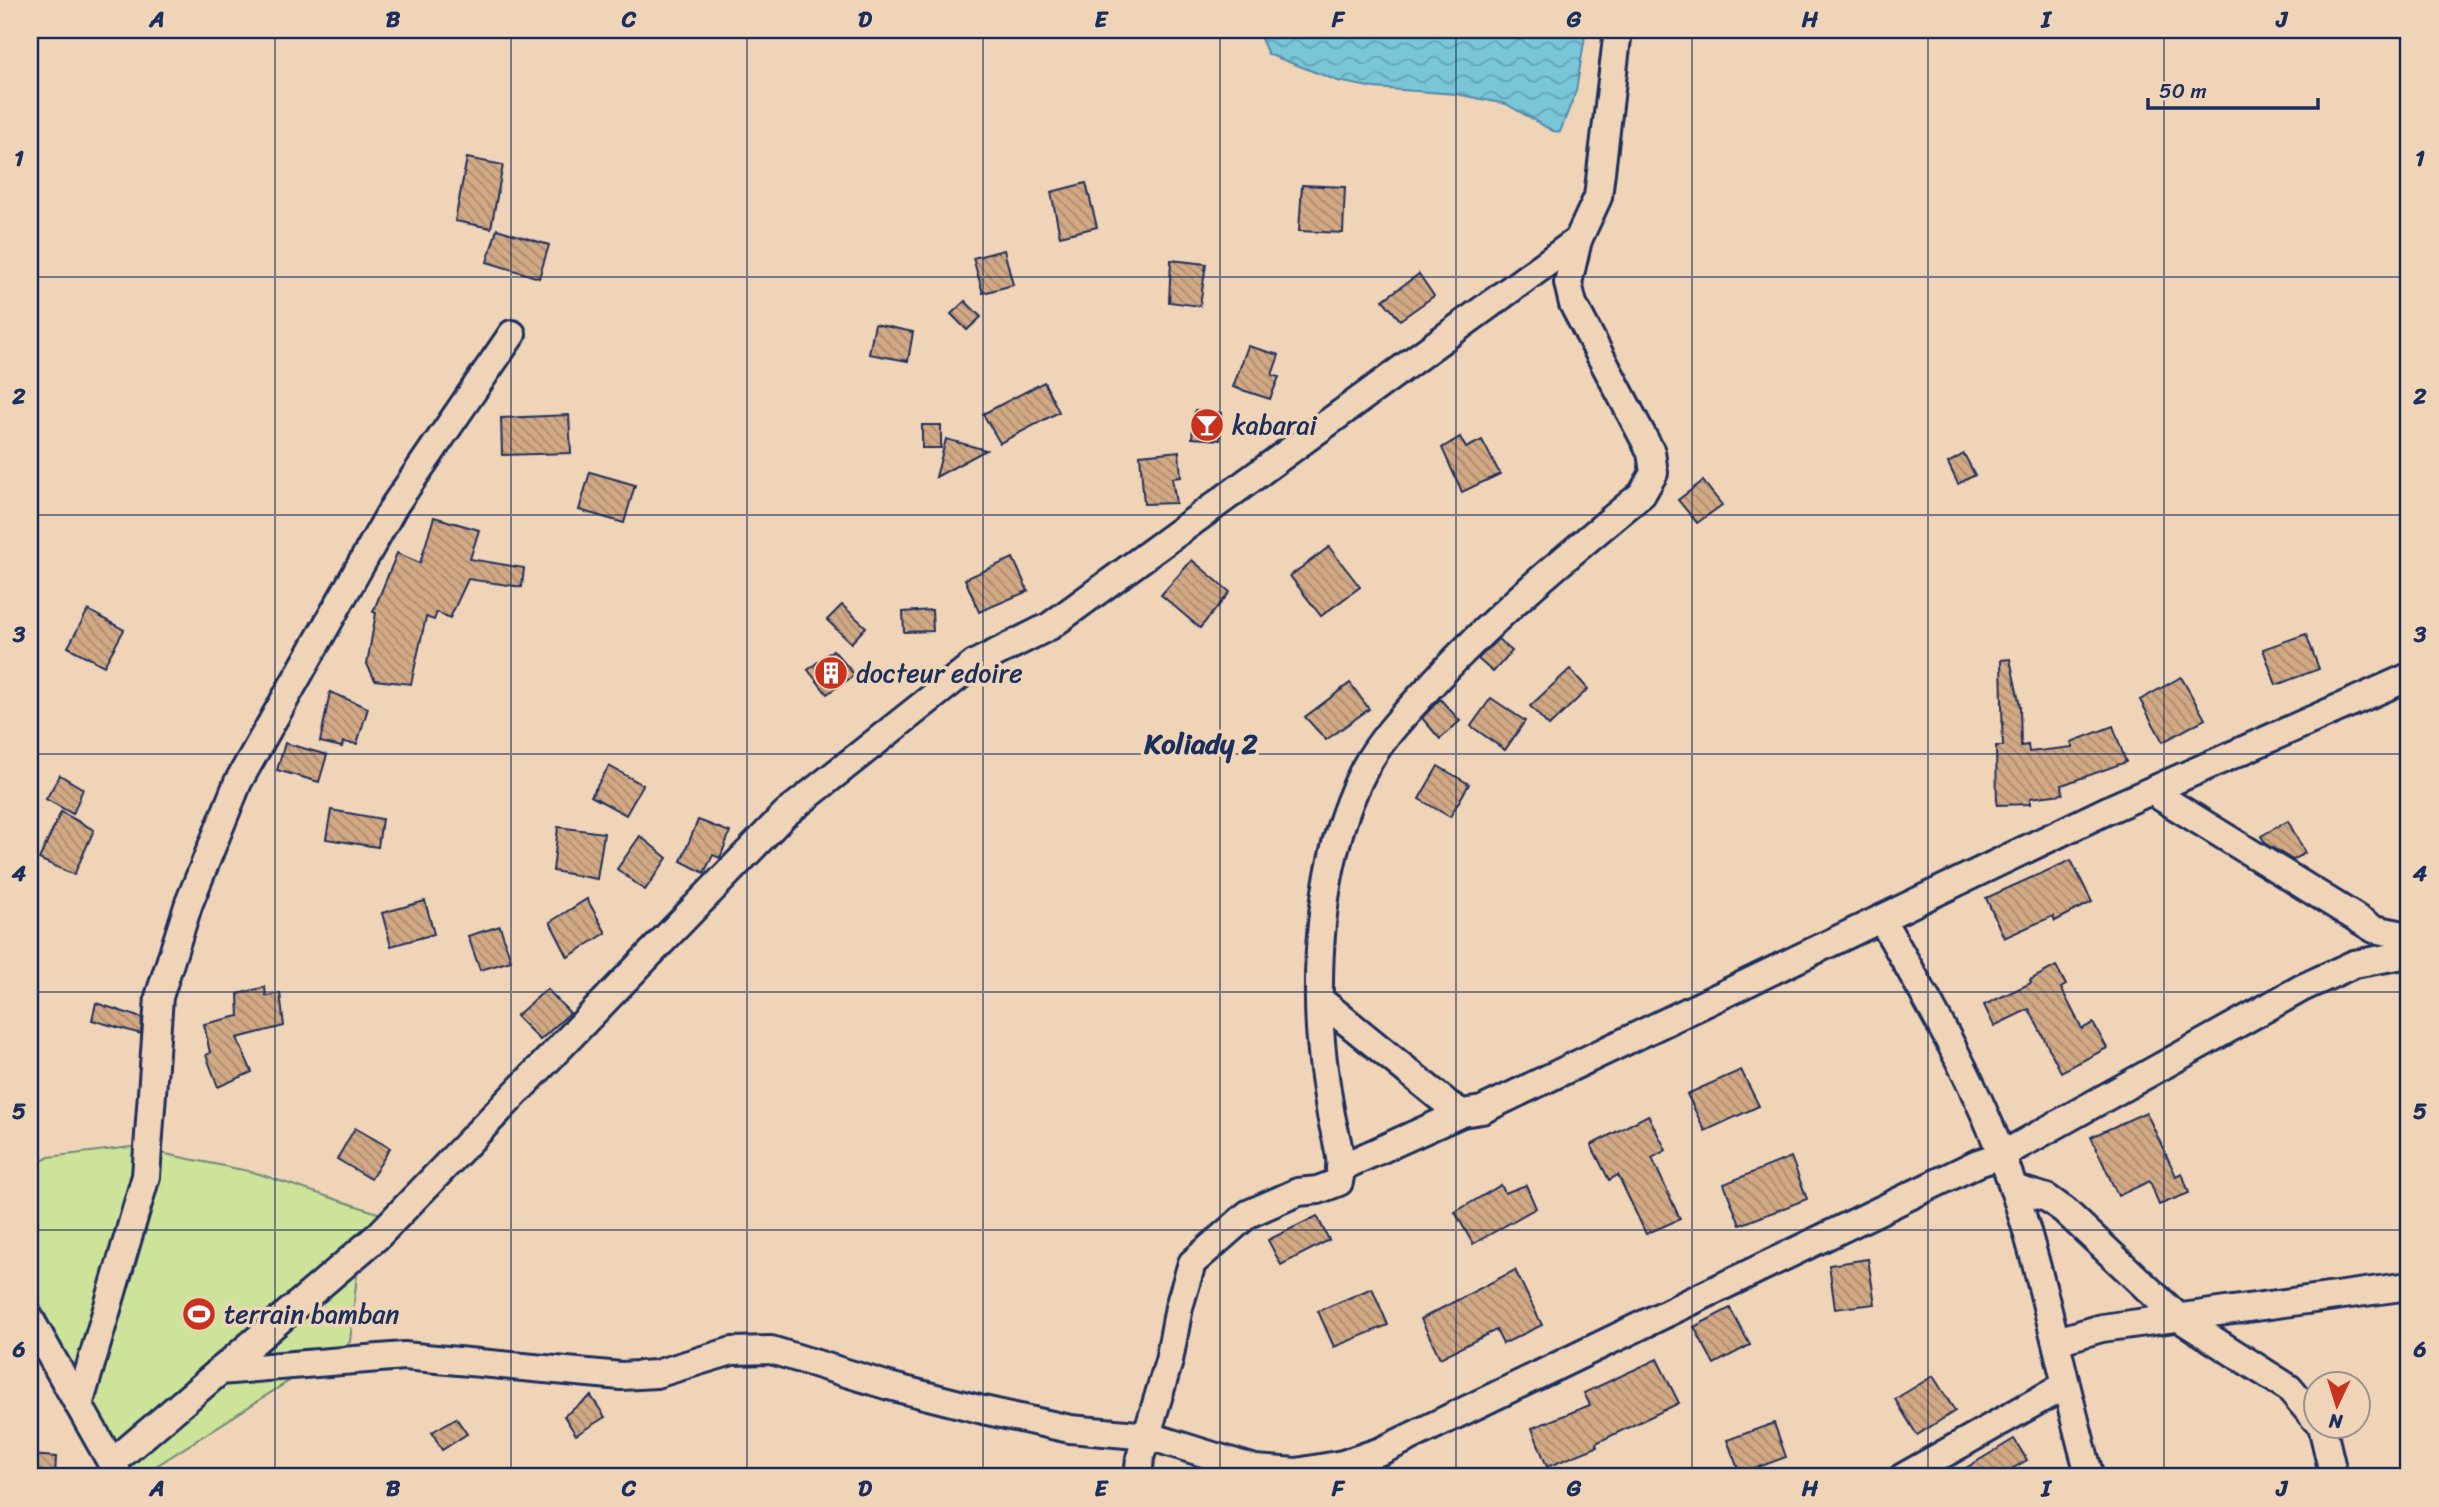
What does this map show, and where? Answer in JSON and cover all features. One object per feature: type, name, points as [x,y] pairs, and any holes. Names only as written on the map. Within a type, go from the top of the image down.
[{"type":"street","points":[[1138,1477],[1140,1458],[1149,1436],[1169,1361],[1179,1307],[1192,1263],[1248,1214],[1298,1192],[1335,1186],[1339,1182],[1340,1168],[1329,1107],[1319,999],[1324,916],[1332,858],[1349,804],[1366,766],[1390,731],[1469,642],[1642,494],[1654,473],[1651,452],[1573,304],[1568,283],[1577,240],[1598,197],[1618,30]]},
{"type":"street","points":[[30,1319],[116,1470],[219,1371],[378,1236],[785,814],[974,664],[1050,626],[1577,240]]},
{"type":"street","points":[[79,1405],[146,1176],[159,997],[190,903],[238,782],[394,506],[512,334]]},
{"type":"street","points":[[1340,1168],[1462,1113],[1482,1110],[2151,790],[2409,677]]},
{"type":"street","points":[[2151,790],[2374,929],[2409,936]]},
{"type":"street","points":[[1882,920],[1940,1020],[2001,1155],[2057,1341],[2064,1386],[2090,1477]]},
{"type":"street","points":[[219,1371],[404,1356],[621,1376],[656,1374],[732,1351],[771,1350],[889,1386],[984,1410],[1070,1429],[1149,1436],[1255,1469],[1297,1472],[1343,1464],[1381,1451],[1978,1163],[2001,1155],[2302,988],[2354,964],[2409,954]]},
{"type":"street","points":[[1319,999],[1462,1113]]},
{"type":"street","points":[[2013,1188],[2047,1198],[2064,1210],[2179,1318],[2289,1388],[2302,1403]]},
{"type":"street","points":[[2057,1341],[2102,1328],[2409,1286]]},
{"type":"street","points":[[272,1326],[305,1364]]},
{"type":"street","points":[[1903,1477],[2064,1386]]},
{"type":"street","points":[[2325,1440],[2334,1477]]},
{"type":"green space","name":"terrain bamban","points":[[131,1147],[253,1172],[402,1221],[358,1265],[350,1342],[139,1477],[132,1477],[30,1286],[30,1167],[49,1157]]},
{"type":"water","points":[[1257,30],[1586,30],[1576,91],[1560,132],[1553,131],[1506,104],[1456,94],[1374,88],[1338,81],[1268,54]]},
{"type":"building","points":[[467,158],[503,165],[491,228],[455,221]]},
{"type":"building","points":[[1086,183],[1097,227],[1060,236],[1051,192]]},
{"type":"building","points":[[1302,185],[1345,187],[1343,233],[1299,231]]},
{"type":"building","points":[[497,229],[549,245],[539,278],[487,262]]},
{"type":"building","points":[[1004,250],[1013,285],[983,293],[973,258]]},
{"type":"building","points":[[1171,260],[1206,264],[1200,306],[1169,302]]},
{"type":"building","points":[[1419,274],[1434,296],[1400,320],[1383,300]]},
{"type":"building","points":[[965,301],[981,317],[967,330],[951,314]]},
{"type":"building","points":[[875,324],[913,332],[908,361],[869,354]]},
{"type":"building","points":[[1248,346],[1279,355],[1272,375],[1279,377],[1270,399],[1233,387]]},
{"type":"building","points":[[1044,382],[1059,412],[1000,443],[983,414]]},
{"type":"building","name":"kabarai","points":[[1195,410],[1221,413],[1220,440],[1192,438]]},
{"type":"building","points":[[569,415],[571,453],[502,455],[501,418]]},
{"type":"building","points":[[922,425],[941,425],[941,448],[922,448]]},
{"type":"building","points":[[1460,437],[1466,448],[1482,440],[1500,474],[1462,492],[1442,448]]},
{"type":"building","points":[[946,439],[986,450],[936,477]]},
{"type":"building","points":[[1179,451],[1181,477],[1172,478],[1176,503],[1144,504],[1140,455]]},
{"type":"building","points":[[1964,454],[1975,475],[1958,484],[1948,463]]},
{"type":"building","points":[[590,472],[635,485],[624,523],[579,510]]},
{"type":"building","points":[[1703,481],[1722,505],[1697,523],[1678,500]]},
{"type":"building","points":[[434,517],[479,530],[470,559],[524,568],[522,587],[468,579],[450,618],[437,612],[434,620],[426,617],[411,684],[375,680],[367,664],[376,613],[373,612],[397,553],[420,563]]},
{"type":"building","points":[[1329,547],[1360,587],[1321,616],[1290,576]]},
{"type":"building","points":[[1013,558],[1028,591],[979,612],[965,579]]},
{"type":"building","points":[[1192,560],[1230,592],[1200,628],[1161,595]]},
{"type":"building","points":[[842,605],[866,627],[851,643],[827,620]]},
{"type":"building","points":[[88,610],[124,630],[104,666],[68,647]]},
{"type":"building","points":[[932,610],[933,631],[904,632],[903,612]]},
{"type":"building","points":[[2306,634],[2319,669],[2276,685],[2263,649]]},
{"type":"building","points":[[1498,639],[1512,651],[1493,672],[1478,659]]},
{"type":"building","name":"docteur edoire","points":[[833,650],[855,675],[827,694],[808,670]]},
{"type":"building","points":[[2010,659],[2020,706],[2021,746],[2028,745],[2029,752],[2073,747],[2071,742],[2113,726],[2126,762],[2062,785],[2063,794],[2030,798],[2030,804],[1997,805],[1996,746],[2003,746],[2001,660]]},
{"type":"building","points":[[1570,669],[1588,689],[1549,726],[1530,706]]},
{"type":"building","points":[[2181,677],[2205,719],[2163,742],[2140,700]]},
{"type":"building","points":[[1350,683],[1369,709],[1326,740],[1305,717]]},
{"type":"building","points":[[330,692],[368,708],[357,744],[343,742],[342,747],[320,742]]},
{"type":"building","points":[[1491,698],[1525,721],[1505,750],[1471,726]]},
{"type":"building","points":[[1440,699],[1460,721],[1440,739],[1422,718]]},
{"type":"building","points":[[285,743],[327,755],[319,782],[277,770]]},
{"type":"building","points":[[609,766],[643,785],[626,815],[591,796]]},
{"type":"building","points":[[1438,766],[1469,784],[1450,817],[1419,799]]},
{"type":"building","points":[[60,775],[83,789],[73,814],[46,799]]},
{"type":"building","points":[[331,810],[382,819],[378,847],[326,839]]},
{"type":"building","points":[[61,812],[94,830],[74,875],[39,859]]},
{"type":"building","points":[[698,820],[730,832],[720,858],[713,855],[704,873],[681,861]]},
{"type":"building","points":[[2288,821],[2305,853],[2293,860],[2266,844],[2261,836]]},
{"type":"building","points":[[558,827],[604,833],[597,879],[553,871]]},
{"type":"building","points":[[640,836],[667,858],[645,890],[617,869]]},
{"type":"building","points":[[2071,860],[2092,902],[2055,921],[2053,916],[2004,938],[1986,898]]},
{"type":"building","points":[[587,899],[606,933],[568,957],[550,922]]},
{"type":"building","points":[[425,901],[434,934],[391,946],[382,913]]},
{"type":"building","points":[[500,926],[511,961],[480,970],[468,936]]},
{"type":"building","points":[[2056,966],[2066,985],[2061,988],[2082,1029],[2093,1023],[2107,1048],[2061,1072],[2029,1009],[1994,1026],[1984,1005],[2031,983],[2030,980]]},
{"type":"building","points":[[265,987],[266,996],[280,993],[284,1026],[237,1038],[252,1072],[218,1087],[206,1055],[210,1053],[204,1024],[239,1016],[238,994]]},
{"type":"building","points":[[547,989],[570,1013],[540,1040],[516,1016]]},
{"type":"building","points":[[96,1003],[142,1018],[141,1034],[92,1020]]},
{"type":"building","points":[[1741,1070],[1759,1106],[1705,1131],[1687,1094]]},
{"type":"building","points":[[2146,1112],[2176,1176],[2182,1173],[2189,1193],[2159,1205],[2150,1181],[2118,1196],[2091,1137]]},
{"type":"building","points":[[1648,1115],[1666,1150],[1652,1158],[1680,1219],[1646,1234],[1618,1175],[1609,1180],[1591,1145]]},
{"type":"building","points":[[355,1128],[390,1148],[371,1179],[337,1159]]},
{"type":"building","points":[[1791,1157],[1807,1199],[1740,1225],[1724,1184]]},
{"type":"building","points":[[1501,1185],[1505,1193],[1526,1185],[1536,1208],[1473,1244],[1455,1212]]},
{"type":"building","points":[[1317,1216],[1329,1240],[1281,1265],[1268,1240]]},
{"type":"building","points":[[1868,1259],[1875,1304],[1835,1309],[1829,1265]]},
{"type":"building","points":[[1515,1270],[1542,1325],[1503,1344],[1496,1330],[1440,1358],[1421,1319]]},
{"type":"building","points":[[1372,1288],[1388,1325],[1334,1347],[1318,1311]]},
{"type":"building","points":[[1730,1308],[1750,1345],[1714,1364],[1694,1327]]},
{"type":"building","points":[[1657,1359],[1679,1403],[1596,1443],[1597,1447],[1547,1467],[1532,1428],[1590,1405],[1584,1393]]},
{"type":"building","points":[[1933,1376],[1955,1411],[1917,1435],[1895,1399]]},
{"type":"building","points":[[591,1396],[605,1417],[576,1435],[564,1416]]},
{"type":"building","points":[[456,1418],[467,1434],[442,1450],[432,1432]]},
{"type":"building","points":[[1774,1423],[1786,1457],[1740,1474],[1727,1440]]},
{"type":"building","points":[[2014,1439],[2027,1460],[1998,1477],[1951,1477]]},
{"type":"building","points":[[30,1455],[56,1457],[55,1477],[30,1477]]},
{"type":"place","name":"kabarai","points":[[1207,425]]},
{"type":"place","name":"docteur edoire","points":[[831,673]]},
{"type":"place","name":"terrain bamban","points":[[199,1314]]},
{"type":"district","name":"Koliady 2","points":[[1201,743]]}]
